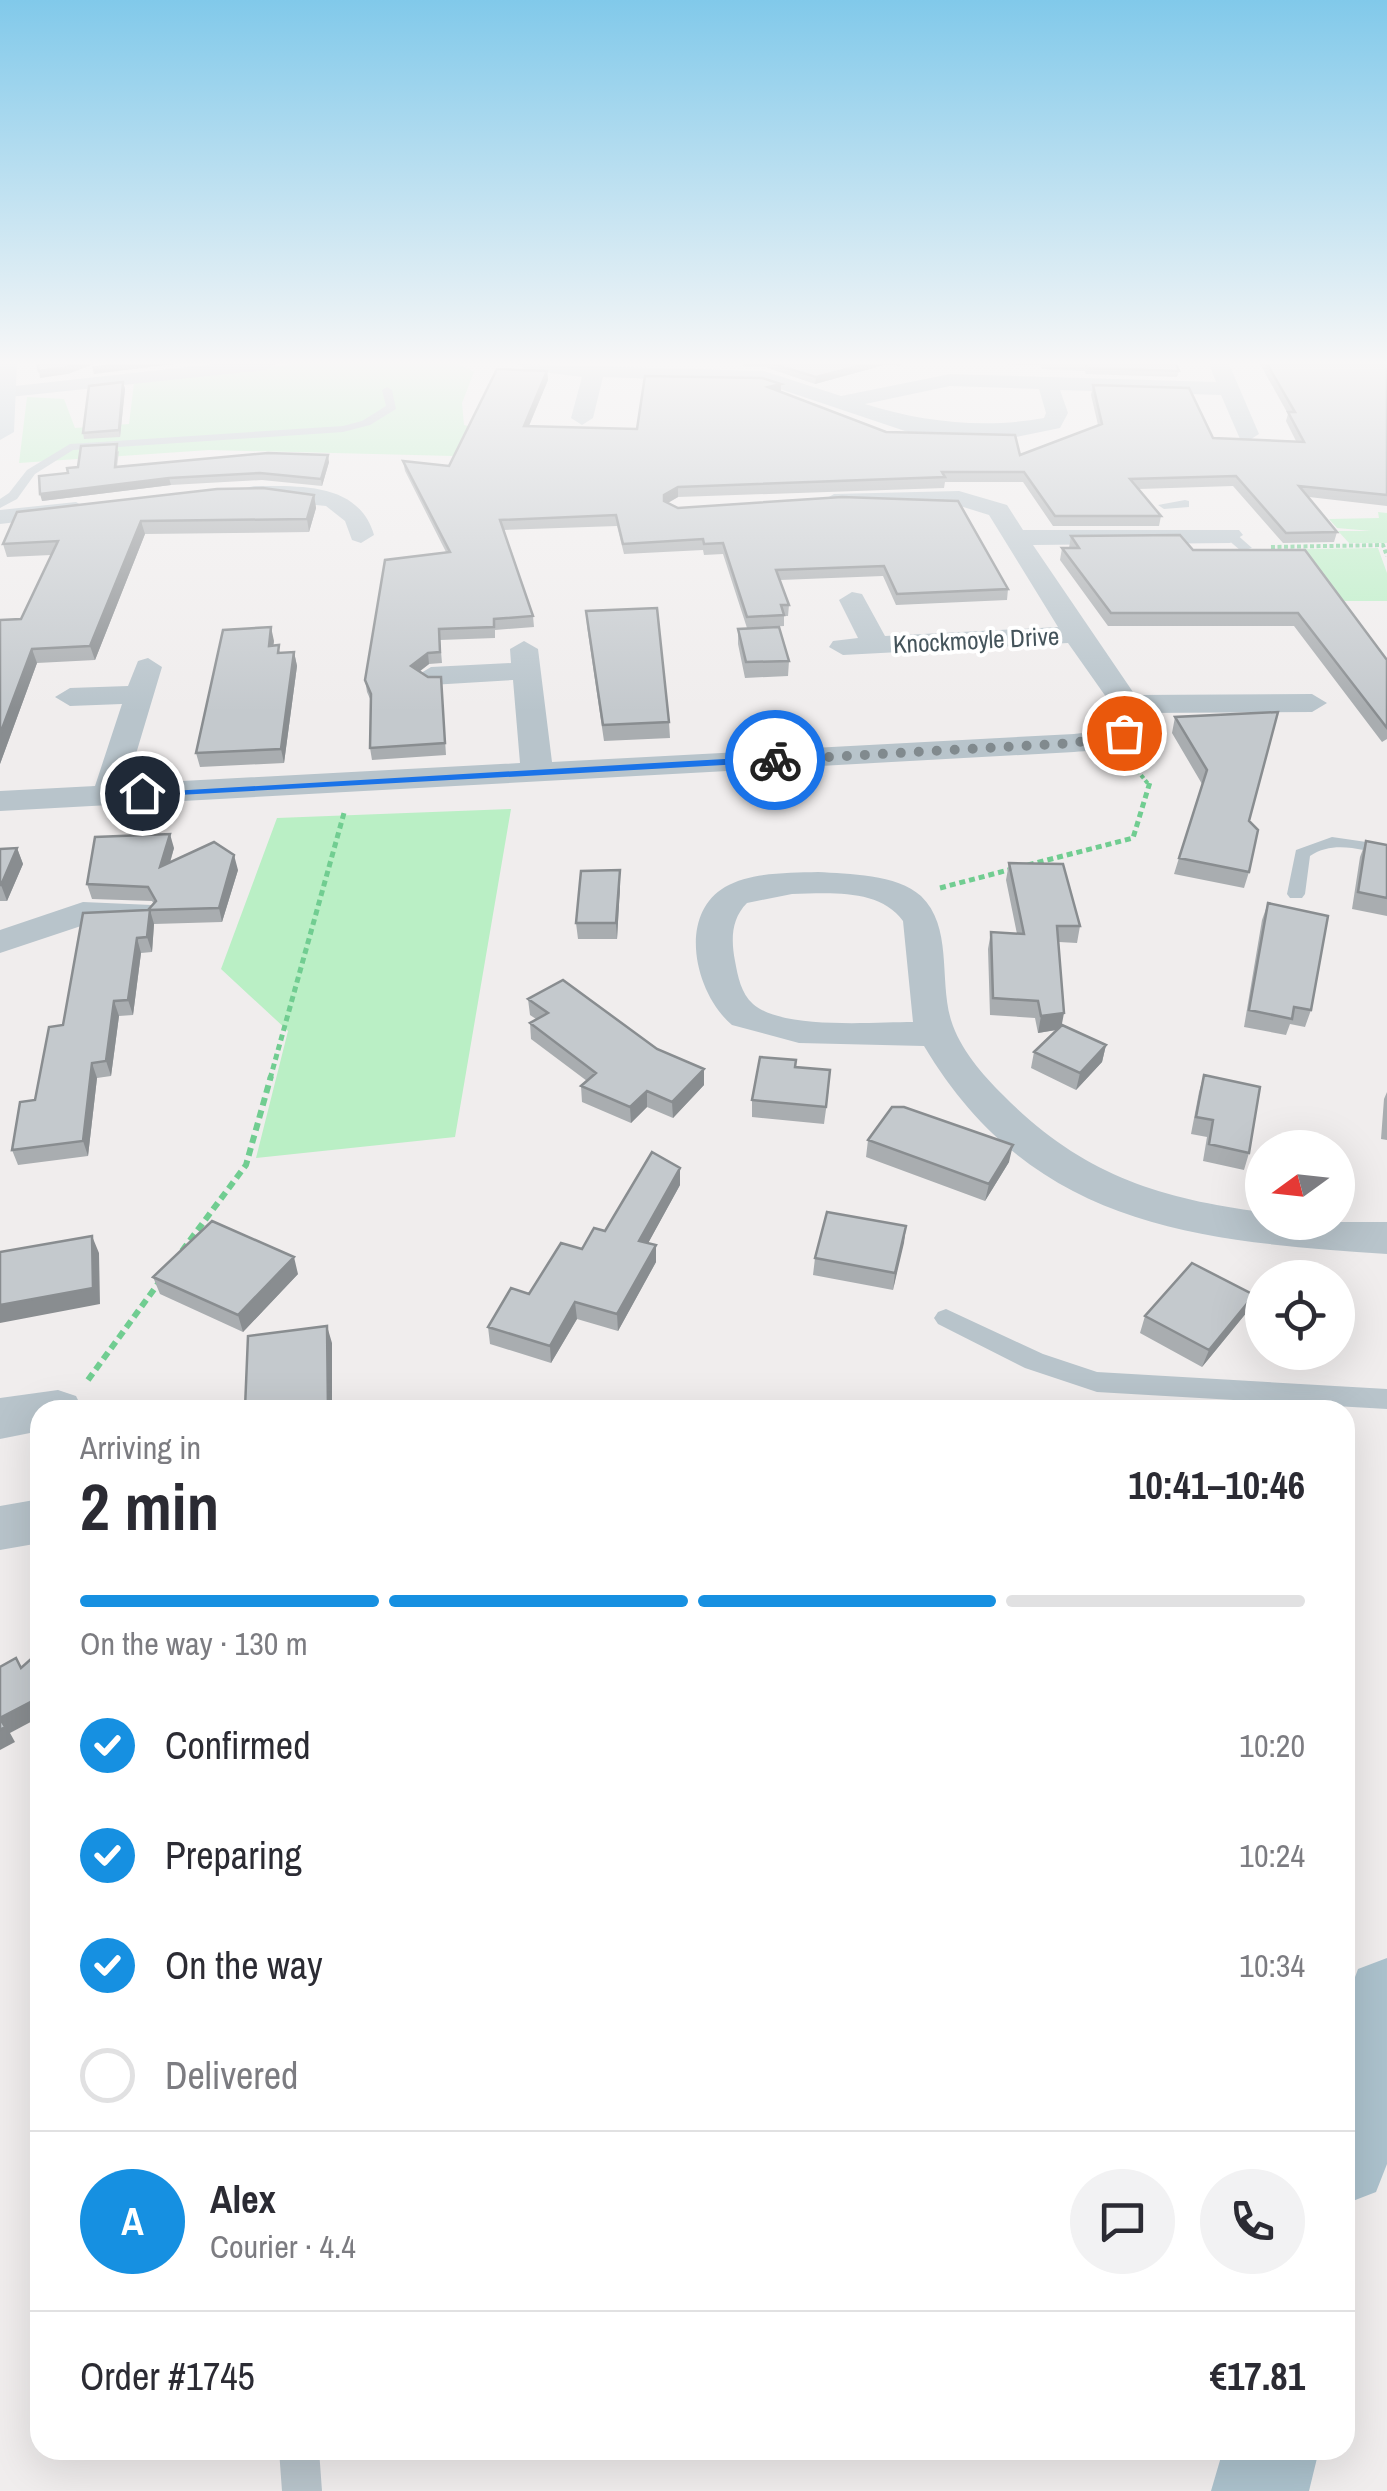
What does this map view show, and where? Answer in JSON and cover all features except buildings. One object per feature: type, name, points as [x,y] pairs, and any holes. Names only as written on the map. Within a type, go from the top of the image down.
[{"type":"main road","points":[[1355,2122],[1387,1998]]},
{"type":"main road","points":[[1260,2491],[1268,2460]]},
{"type":"street","points":[[225,493],[292,494],[335,501],[355,515],[361,546]]},
{"type":"street","name":"Knockmoyle Drive","points":[[810,502],[941,497],[975,500],[998,510],[1076,634],[1126,704]]},
{"type":"street","points":[[1174,504],[1182,535]]},
{"type":"street","points":[[0,517],[103,506]]},
{"type":"street","points":[[1017,538],[1182,535],[1238,541]]},
{"type":"street","name":"Knockmoyle Drive","points":[[852,600],[876,645]]},
{"type":"street","name":"Knockmoyle Drive","points":[[843,647],[1076,634]]},
{"type":"street","points":[[431,676],[524,660],[538,773]]},
{"type":"street","points":[[70,697],[143,680],[108,795]]},
{"type":"street","points":[[0,801],[1106,740],[1131,726],[1126,704],[1238,693],[1312,703]]},
{"type":"street","points":[[938,1034],[759,1024],[731,1003],[720,981],[713,934],[723,910],[735,896],[769,887],[852,884],[901,898],[921,921],[922,965],[938,1034],[996,1116],[1043,1156],[1094,1186],[1153,1211],[1196,1220],[1387,1238]]},
{"type":"street","points":[[0,942],[83,912],[139,913]]},
{"type":"street","points":[[0,1420],[30,1410]]},
{"type":"street","points":[[0,1528],[30,1522]]},
{"type":"lane","points":[[0,504],[13,496],[25,480]]},
{"type":"lane","points":[[1296,894],[1302,854],[1312,845],[1332,841],[1387,850]]},
{"type":"lane","points":[[946,1318],[1034,1362],[1097,1382],[1387,1400]]},
{"type":"lane","points":[[300,2460],[302,2491]]},
{"type":"path","points":[[1238,541],[1383,545],[1387,556]]},
{"type":"path","points":[[901,898],[1133,838],[1150,781],[1106,740]]},
{"type":"path","points":[[178,1257],[246,1165],[352,782]]},
{"type":"path","points":[[69,1400],[167,1272]]},
{"type":"green space","points":[[1378,512],[1387,513],[1387,543],[1349,543],[1338,531],[1371,531],[1337,528],[1329,519],[1379,518]]},
{"type":"green space","points":[[1378,548],[1387,573],[1387,601],[1334,601],[1259,550]]},
{"type":"green space","points":[[511,809],[455,1137],[256,1158],[288,1031],[221,969],[277,818]]},
{"type":"way so far","points":[[775,760],[1074,743],[1106,740],[1124,733]]},
{"type":"route","points":[[142,793],[775,760]]}]
